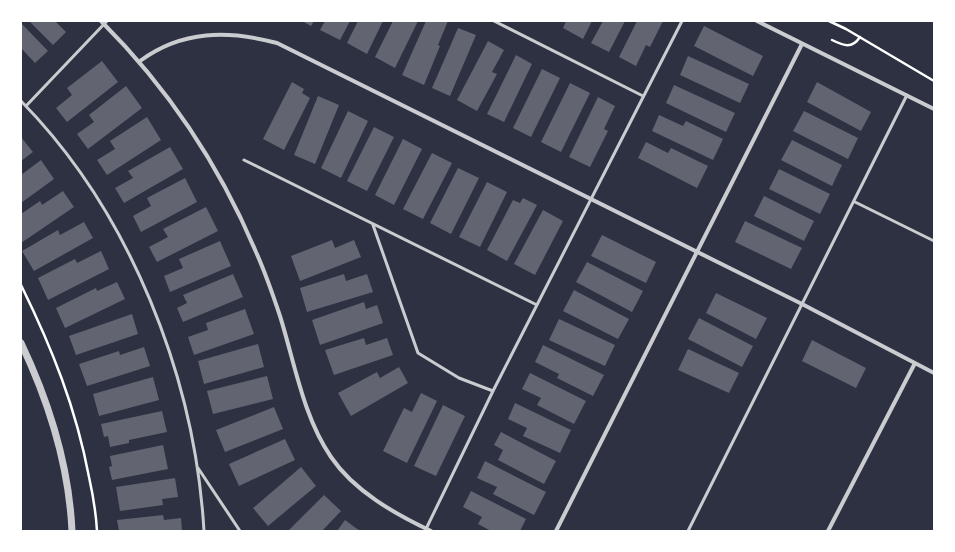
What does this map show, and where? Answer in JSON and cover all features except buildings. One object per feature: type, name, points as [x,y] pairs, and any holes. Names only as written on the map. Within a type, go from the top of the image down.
[{"type":"street","points":[[757,21],[934,108]]},
{"type":"street","points":[[104,22],[140,61],[199,140],[230,196],[256,252],[280,315],[303,395],[316,433],[332,458],[357,486],[425,530],[431,531]]},
{"type":"street","points":[[140,61],[156,49],[192,36],[235,34],[277,43],[802,304],[934,373]]},
{"type":"street","points":[[556,531],[802,44]]},
{"type":"street","points":[[21,343],[46,404],[61,456],[71,510],[72,531]]},
{"type":"street","points":[[828,531],[915,363]]},
{"type":"lane","points":[[494,21],[643,96]]},
{"type":"lane","points":[[425,530],[493,391],[682,21]]},
{"type":"lane","points":[[26,106],[104,22]]},
{"type":"lane","points":[[688,531],[855,202],[907,95]]},
{"type":"lane","points":[[21,101],[55,140],[82,176],[106,214],[144,287],[164,336],[178,378],[189,422],[197,466],[204,531]]},
{"type":"lane","points":[[244,160],[537,305]]},
{"type":"lane","points":[[855,202],[934,241]]},
{"type":"lane","points":[[373,225],[418,353],[459,378],[493,391]]},
{"type":"lane","points":[[197,466],[240,531]]},
{"type":"path","points":[[829,21],[860,37],[934,81]]},
{"type":"path","points":[[832,40],[841,45],[850,46],[856,44],[860,37]]},
{"type":"path","points":[[21,286],[42,327],[63,379],[82,439],[96,516],[97,531]]}]
